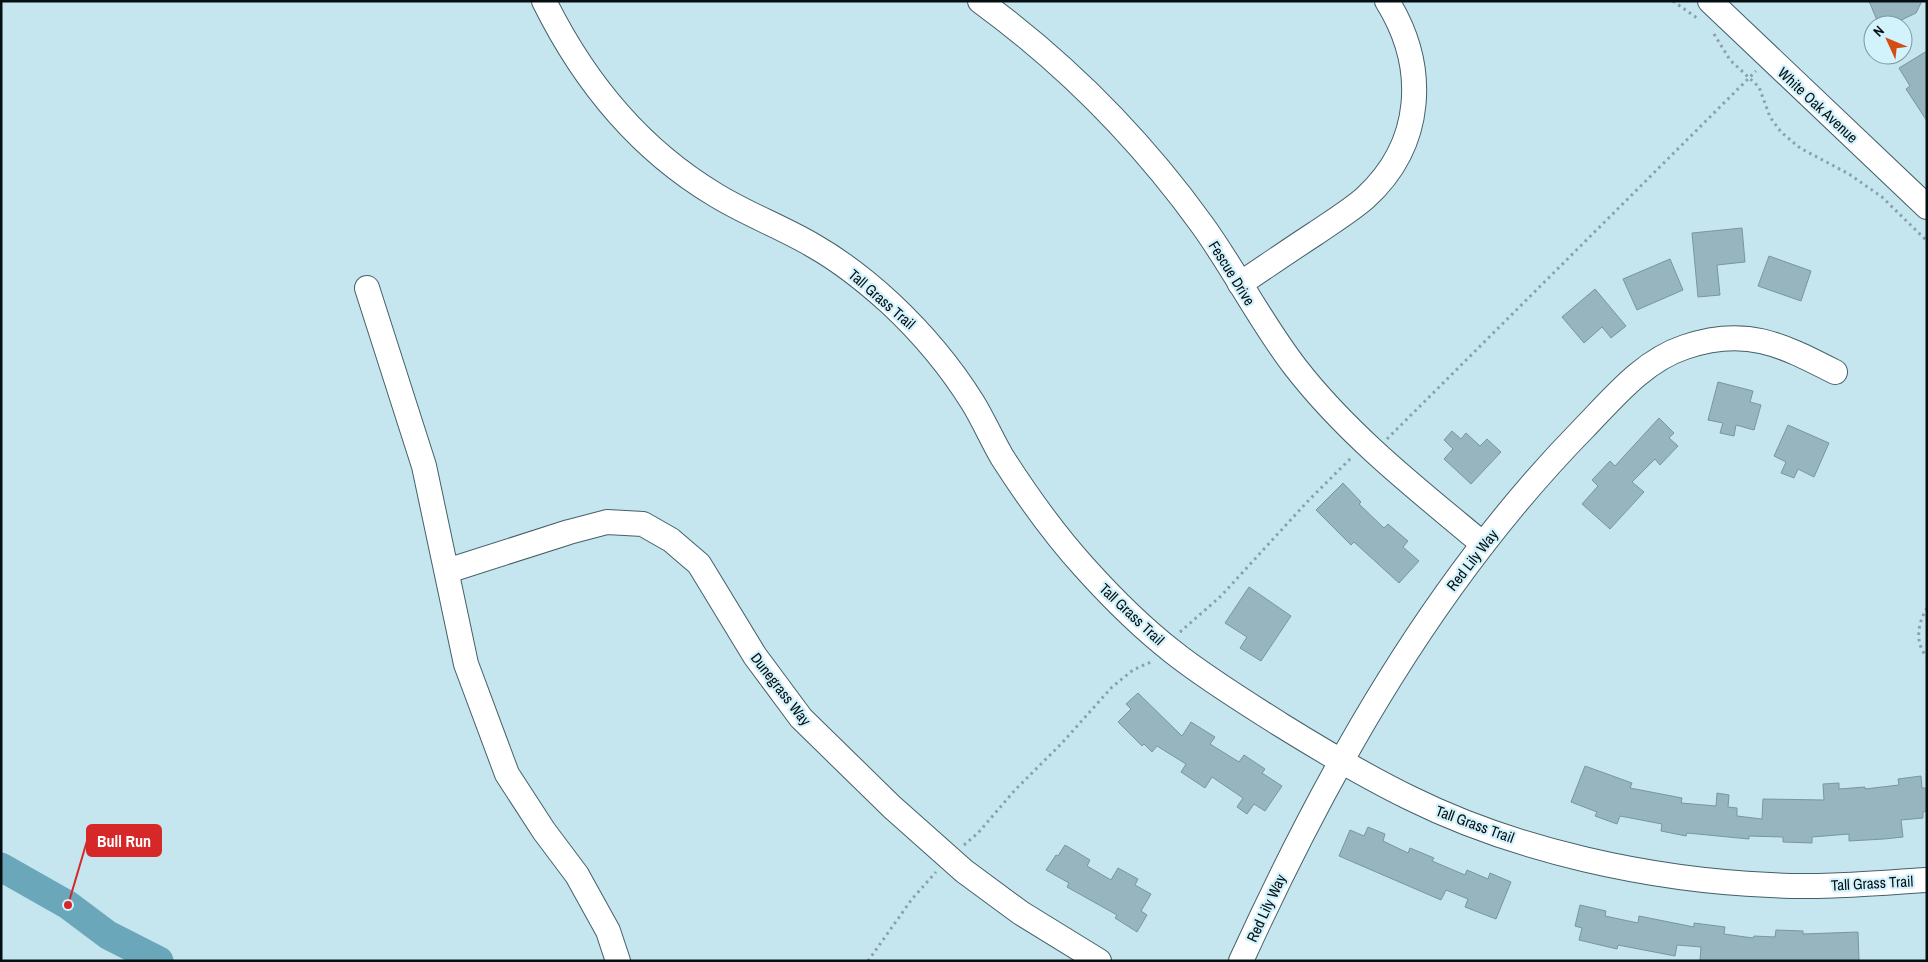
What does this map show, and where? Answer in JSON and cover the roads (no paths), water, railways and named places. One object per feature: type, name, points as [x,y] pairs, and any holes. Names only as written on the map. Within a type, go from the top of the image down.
[{"type":"street","name":"Tall Grass Trail","points":[[544,1],[566,43],[594,84],[627,124],[665,160],[714,194],[816,247],[859,276],[906,317],[960,383],[1017,480],[1062,542],[1112,597],[1166,646],[1246,703],[1343,762],[1412,799],[1483,828],[1556,851],[1641,871],[1716,881],[1776,886],[1927,880]]},
{"type":"street","name":"Fescue Drive","points":[[980,1],[1046,53],[1119,124],[1155,164],[1204,228],[1259,317],[1297,369],[1340,420],[1370,448],[1483,544]]},
{"type":"street","points":[[1240,284],[1354,207],[1377,185],[1400,151],[1412,114],[1414,74],[1406,36],[1387,1]]},
{"type":"street","name":"White Oak Avenue","points":[[1706,11],[1769,58],[1927,207]]},
{"type":"street","points":[[367,288],[424,466],[466,664],[507,774],[544,831],[577,875],[608,931],[618,961]]},
{"type":"street","name":"Red Lily Way","points":[[1241,961],[1297,845],[1404,655],[1450,587],[1483,544],[1547,468],[1610,401],[1643,370],[1672,352],[1712,340],[1756,339],[1785,348],[1835,372]]},
{"type":"street","name":"Dunegrass Way","points":[[447,571],[569,532],[607,522],[643,524],[671,540],[699,564],[755,656],[801,718],[892,807],[964,872],[1021,913],[1099,961]]},
{"type":"waterway","points":[[1,867],[68,905],[108,935],[159,961]]},
{"type":"place","name":"Bull Run","points":[[68,905]]}]
